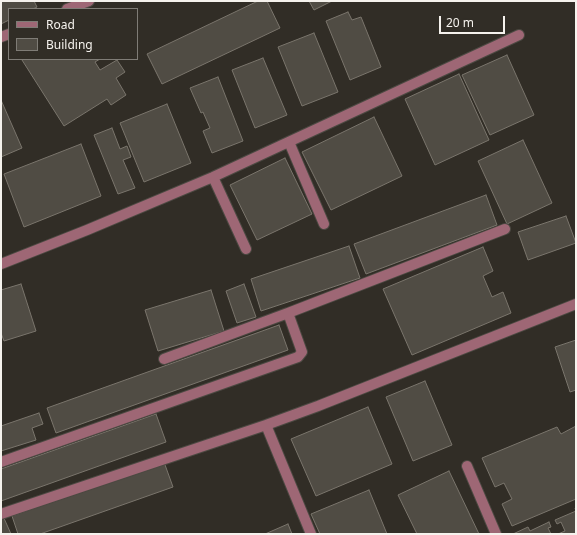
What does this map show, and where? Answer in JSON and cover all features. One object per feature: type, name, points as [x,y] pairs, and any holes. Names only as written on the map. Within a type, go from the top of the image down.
[{"type":"street","points":[[70,8],[89,1]]},
{"type":"street","points":[[1,264],[88,230],[213,177],[519,35]]},
{"type":"street","points":[[289,142],[324,224]]},
{"type":"street","points":[[213,177],[246,249]]},
{"type":"street","points":[[164,359],[505,229]]},
{"type":"street","points":[[1,514],[266,425],[318,406],[576,304]]},
{"type":"street","points":[[1,462],[298,357],[302,352],[288,313]]},
{"type":"street","points":[[266,425],[311,534]]},
{"type":"street","points":[[467,466],[496,534]]},
{"type":"building","points":[[1,1],[34,1],[37,7],[35,8],[8,8],[8,20],[1,24]]},
{"type":"building","points":[[258,1],[267,1],[280,28],[162,84],[147,54]]},
{"type":"building","points":[[309,1],[332,1],[314,10]]},
{"type":"building","points":[[348,12],[352,20],[361,17],[381,67],[350,80],[326,21]]},
{"type":"building","points":[[314,33],[338,92],[302,106],[278,47]]},
{"type":"building","points":[[507,55],[534,115],[490,135],[462,75]]},
{"type":"building","points":[[263,58],[287,115],[255,128],[232,70]]},
{"type":"building","points":[[22,60],[98,60],[95,62],[100,70],[117,60],[125,72],[116,78],[126,95],[111,105],[107,99],[64,126]]},
{"type":"building","points":[[459,74],[489,140],[435,165],[405,99]]},
{"type":"building","points":[[218,77],[243,141],[212,153],[203,131],[210,128],[203,112],[201,113],[190,88]]},
{"type":"building","points":[[1,100],[22,148],[1,157]]},
{"type":"building","points":[[167,104],[191,163],[144,182],[120,123]]},
{"type":"building","points":[[374,117],[402,176],[331,210],[302,152]]},
{"type":"building","points":[[112,128],[120,149],[127,146],[131,157],[123,160],[135,188],[118,194],[94,135]]},
{"type":"building","points":[[523,140],[552,203],[507,224],[478,161]]},
{"type":"building","points":[[81,144],[101,196],[24,227],[4,174]]},
{"type":"building","points":[[285,158],[312,214],[257,240],[230,185]]},
{"type":"building","points":[[486,195],[497,225],[366,274],[354,244]]},
{"type":"building","points":[[566,216],[576,243],[528,260],[518,232]]},
{"type":"building","points":[[349,246],[360,278],[261,311],[251,279]]},
{"type":"building","points":[[483,247],[493,271],[483,276],[492,297],[503,292],[511,313],[412,355],[383,289]]},
{"type":"building","points":[[21,284],[36,331],[4,341],[1,333],[1,290]]},
{"type":"building","points":[[244,284],[256,317],[237,323],[226,291]]},
{"type":"building","points":[[211,290],[224,331],[158,351],[145,310]]},
{"type":"building","points":[[279,325],[288,350],[56,433],[47,408]]},
{"type":"building","points":[[576,340],[576,390],[570,392],[555,347]]},
{"type":"building","points":[[425,381],[452,445],[413,461],[386,397]]},
{"type":"building","points":[[368,407],[392,464],[316,496],[291,439]]},
{"type":"building","points":[[39,413],[43,424],[32,428],[36,440],[1,451],[1,426]]},
{"type":"building","points":[[156,414],[166,442],[1,501],[1,469]]},
{"type":"building","points":[[576,426],[576,499],[512,526],[502,504],[512,499],[504,483],[495,487],[482,458],[557,427],[561,434]]},
{"type":"building","points":[[164,462],[173,487],[40,534],[18,534],[12,516]]},
{"type":"building","points":[[449,471],[479,534],[417,534],[398,495]]},
{"type":"building","points":[[369,490],[387,534],[320,534],[311,514]]},
{"type":"building","points":[[576,511],[576,534],[558,534],[565,531],[561,522],[557,524],[555,520]]},
{"type":"building","points":[[3,516],[11,534],[1,534],[1,517]]},
{"type":"building","points":[[549,522],[551,527],[548,528],[551,534],[513,534],[528,527],[530,531]]},
{"type":"building","points":[[288,524],[292,534],[265,534]]}]
